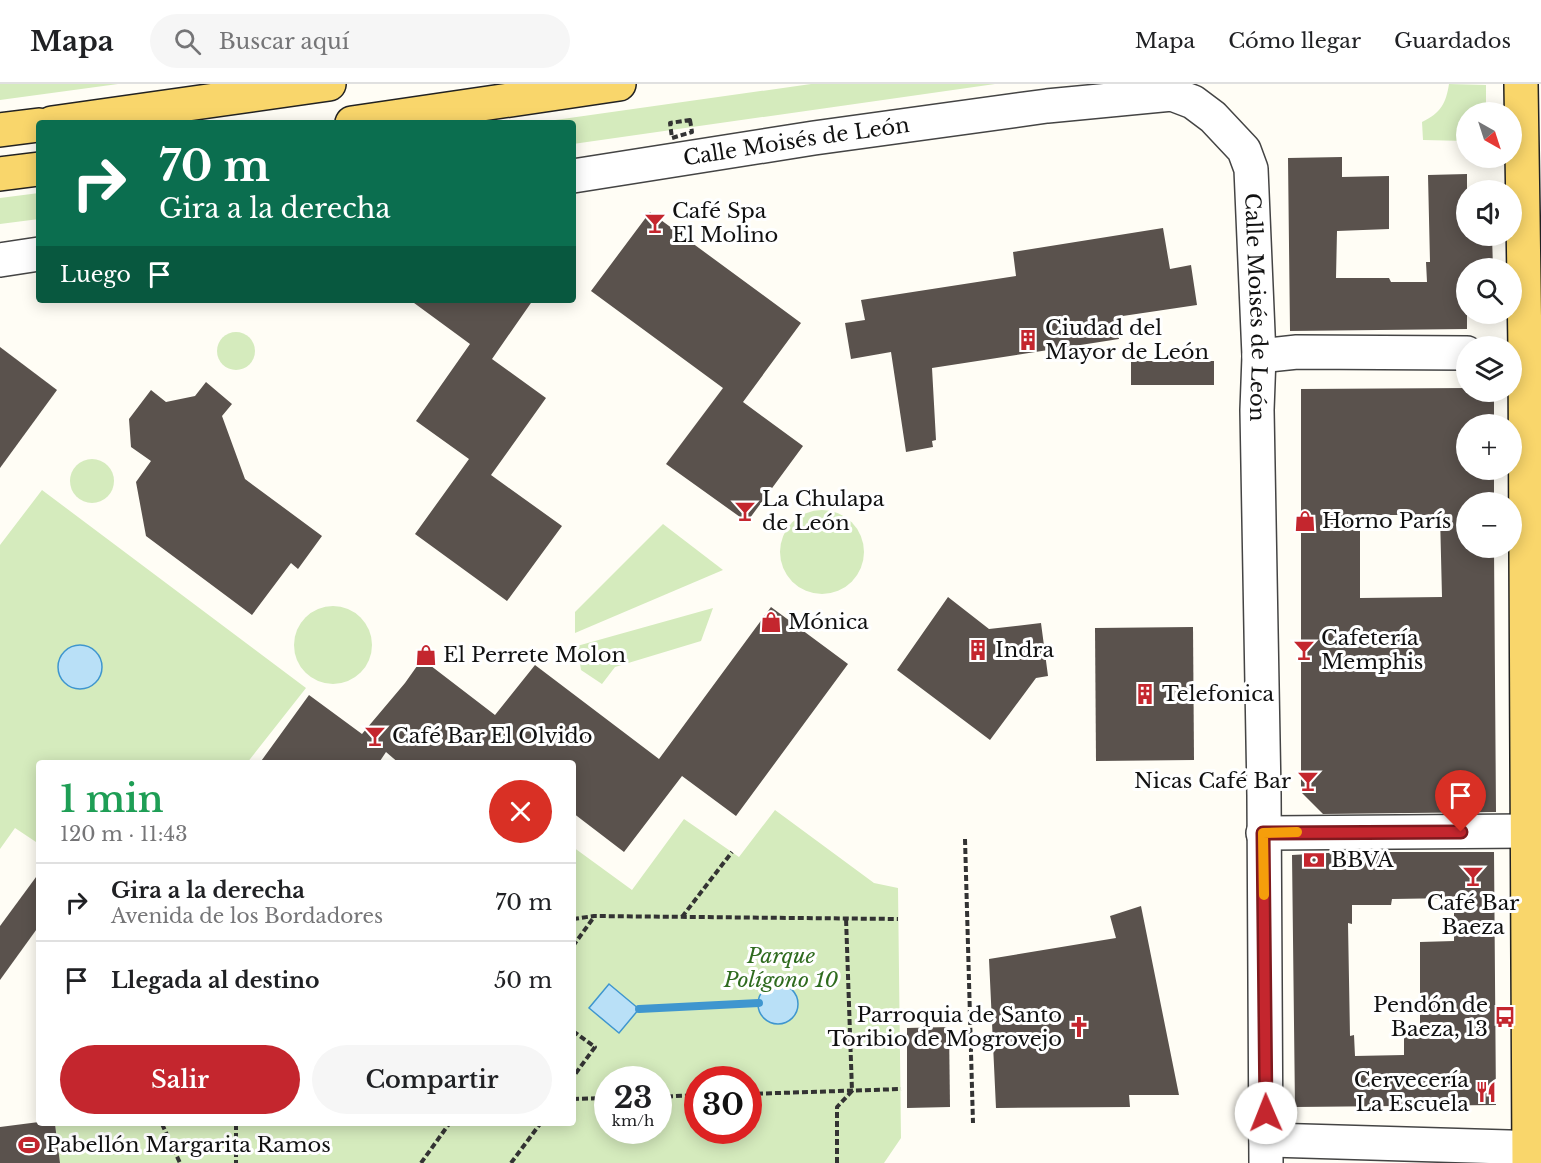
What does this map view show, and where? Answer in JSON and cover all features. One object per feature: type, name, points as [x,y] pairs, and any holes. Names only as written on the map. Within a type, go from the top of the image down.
[{"type":"main road","points":[[73,120],[329,84]]},
{"type":"main road","points":[[373,120],[620,84]]},
{"type":"main road","points":[[1521,84],[1532,152],[1526,349],[1534,831],[1533,1153]]},
{"type":"main road","points":[[0,130],[36,125]]},
{"type":"main road","points":[[0,174],[36,169]]},
{"type":"street","name":"Calle Moisés de León","points":[[576,176],[1047,106],[1172,94],[1193,102],[1213,117],[1244,150],[1251,170],[1260,356],[1257,410],[1266,1151]]},
{"type":"street","points":[[0,260],[36,254]]},
{"type":"street","points":[[1260,356],[1297,352],[1456,353]]},
{"type":"street","points":[[1263,833],[1534,831]]},
{"type":"street","points":[[1266,1151],[1533,1153]]},
{"type":"path","points":[[965,839],[973,1123]]},
{"type":"path","points":[[682,917],[732,852]]},
{"type":"path","points":[[576,942],[594,916]]},
{"type":"path","points":[[576,919],[594,916],[898,919]]},
{"type":"path","points":[[837,1163],[837,1107],[852,1091],[846,918]]},
{"type":"path","points":[[576,1033],[595,1047],[576,1073]]},
{"type":"path","points":[[762,1094],[901,1089]]},
{"type":"path","points":[[576,1099],[594,1098]]},
{"type":"path","points":[[163,1126],[180,1163]]},
{"type":"path","points":[[236,1126],[236,1163]]},
{"type":"path","points":[[422,1163],[448,1126]]},
{"type":"path","points":[[511,1163],[539,1126]]},
{"type":"green space","points":[[0,84],[118,84],[0,100]]},
{"type":"green space","points":[[811,84],[995,84],[576,144],[576,120],[555,120]]},
{"type":"green space","points":[[1449,84],[1486,85],[1486,102],[1456,102],[1456,141],[1423,140],[1422,122],[1442,107]]},
{"type":"green space","points":[[36,193],[36,219],[0,224],[0,198]]},
{"type":"green space","points":[[236,332],[250,337],[255,351],[250,365],[236,370],[222,365],[217,351],[222,337]]},
{"type":"green space","points":[[92,459],[108,465],[114,481],[108,497],[92,503],[76,497],[70,481],[76,465]]},
{"type":"green space","points":[[42,490],[306,688],[249,760],[36,760],[36,842],[15,828],[0,849],[0,545]]},
{"type":"green space","points":[[822,510],[845,517],[857,529],[864,552],[857,575],[845,587],[822,594],[799,587],[787,575],[780,552],[787,529],[799,517]]},
{"type":"green space","points":[[663,524],[723,570],[575,633],[575,612]]},
{"type":"green space","points":[[333,606],[348,609],[361,617],[369,630],[372,645],[369,660],[361,673],[348,681],[333,684],[318,681],[305,673],[297,660],[294,645],[297,630],[305,617],[318,609]]},
{"type":"green space","points":[[713,608],[701,641],[615,667],[602,684],[581,670],[577,646]]},
{"type":"green space","name":"Parque Polígono 10","points":[[775,810],[874,883],[898,888],[901,1138],[884,1163],[60,1163],[55,1126],[576,1126],[576,849],[632,890],[684,819],[739,857]]},
{"type":"water","points":[[80,645],[89,646],[96,651],[101,658],[101,676],[96,683],[89,688],[80,689],[71,688],[64,683],[59,676],[58,667],[59,658],[64,651],[71,646]]},
{"type":"water","points":[[609,984],[639,1009],[619,1033],[589,1008]]},
{"type":"water","points":[[778,984],[786,985],[792,990],[797,996],[797,1012],[792,1018],[786,1023],[778,1024],[770,1023],[764,1018],[759,1012],[758,1004],[759,996],[764,990],[770,985]]},
{"type":"building","points":[[1342,157],[1342,177],[1389,176],[1389,229],[1337,231],[1336,278],[1389,278],[1391,282],[1427,282],[1426,262],[1430,262],[1428,175],[1467,174],[1467,180],[1456,180],[1456,246],[1492,246],[1493,258],[1456,258],[1456,324],[1467,324],[1467,329],[1290,331],[1288,158]]},
{"type":"building","points":[[650,212],[801,323],[743,402],[803,446],[747,522],[666,464],[723,388],[591,291]]},
{"type":"building","name":"Ciudad del Mayor de León","points":[[1163,228],[1170,269],[1191,265],[1197,305],[1116,317],[1119,339],[932,368],[936,440],[932,441],[933,447],[906,452],[891,352],[851,359],[845,323],[865,320],[861,300],[1016,276],[1013,252]]},
{"type":"building","points":[[414,303],[531,303],[492,359],[546,398],[491,475],[562,526],[507,601],[415,534],[469,459],[416,421],[470,344]]},
{"type":"building","points":[[0,347],[57,390],[0,468]]},
{"type":"building","points":[[1131,361],[1214,361],[1214,385],[1131,385]]},
{"type":"building","points":[[206,382],[232,404],[222,416],[245,479],[322,536],[298,569],[291,563],[252,615],[146,536],[136,482],[151,461],[131,447],[129,419],[151,390],[166,402],[195,396]]},
{"type":"building","points":[[1456,388],[1456,402],[1494,402],[1494,414],[1456,414],[1456,480],[1494,480],[1494,492],[1456,492],[1456,558],[1494,558],[1496,812],[1323,814],[1301,792],[1301,389]],"holes":[[[1360,515],[1440,515],[1442,597],[1360,598]]]},
{"type":"building","name":"Indra","points":[[948,597],[989,629],[1041,623],[1048,676],[1036,678],[990,740],[897,670]]},
{"type":"building","points":[[771,607],[848,664],[736,816],[682,776],[624,852],[576,815],[576,760],[395,760],[386,752],[381,760],[262,760],[309,695],[362,734],[422,659],[495,715],[535,665],[659,759]]},
{"type":"building","name":"Telefonica","points":[[1193,627],[1194,760],[1096,761],[1095,628]]},
{"type":"building","points":[[1345,852],[1494,852],[1496,1105],[1295,1107],[1292,855]],"holes":[[[1454,898],[1454,941],[1420,942],[1420,1026],[1404,1026],[1404,1055],[1355,1056],[1354,1035],[1350,1036],[1348,923],[1352,924],[1352,905],[1391,905],[1392,899]]]},
{"type":"building","points":[[36,877],[36,930],[0,980],[0,926]]},
{"type":"building","name":"Parroquia de Santo Toribio de Mogrovejo","points":[[1141,906],[1179,1095],[1129,1095],[1130,1107],[996,1108],[989,959],[1116,938],[1110,916]]},
{"type":"building","points":[[949,1027],[950,1107],[907,1108],[907,1028]]},
{"type":"building","name":"Pabellón Margarita Ramos","points":[[36,1122],[36,1126],[55,1126],[60,1163],[0,1163],[0,1127]]},
{"type":"waterway","points":[[639,1009],[759,1003]]},
{"type":"slow traffic","points":[[1264,895],[1263,833],[1297,832]]},
{"type":"place","name":"Café Spa El Molino","points":[[655,223]]},
{"type":"place","name":"Ciudad del Mayor de León","points":[[1028,340]]},
{"type":"place","name":"La Chulapa de León","points":[[745,511]]},
{"type":"place","name":"Horno París","points":[[1305,521]]},
{"type":"place","name":"Mónica","points":[[771,622]]},
{"type":"place","name":"Indra","points":[[978,650]]},
{"type":"place","name":"Cafetería Memphis","points":[[1304,650]]},
{"type":"place","name":"El Perrete Molon","points":[[426,655]]},
{"type":"place","name":"Telefonica","points":[[1145,694]]},
{"type":"place","name":"Café Bar El Olvido","points":[[375,736]]},
{"type":"place","name":"Nicas Café Bar","points":[[1308,781]]},
{"type":"place","name":"BBVA","points":[[1314,860]]},
{"type":"place","name":"Café Bar Baeza","points":[[1473,876]]},
{"type":"place","name":"Pendón de Baeza, 13","points":[[1505,1017]]},
{"type":"place","name":"Parroquia de Santo Toribio de Mogrovejo","points":[[1079,1027]]},
{"type":"place","name":"Cervecería La Escuela","points":[[1486,1092]]},
{"type":"place","name":"Pabellón Margarita Ramos","points":[[29,1145]]},
{"type":"route","points":[[1266,1113],[1263,833],[1461,832]]}]
